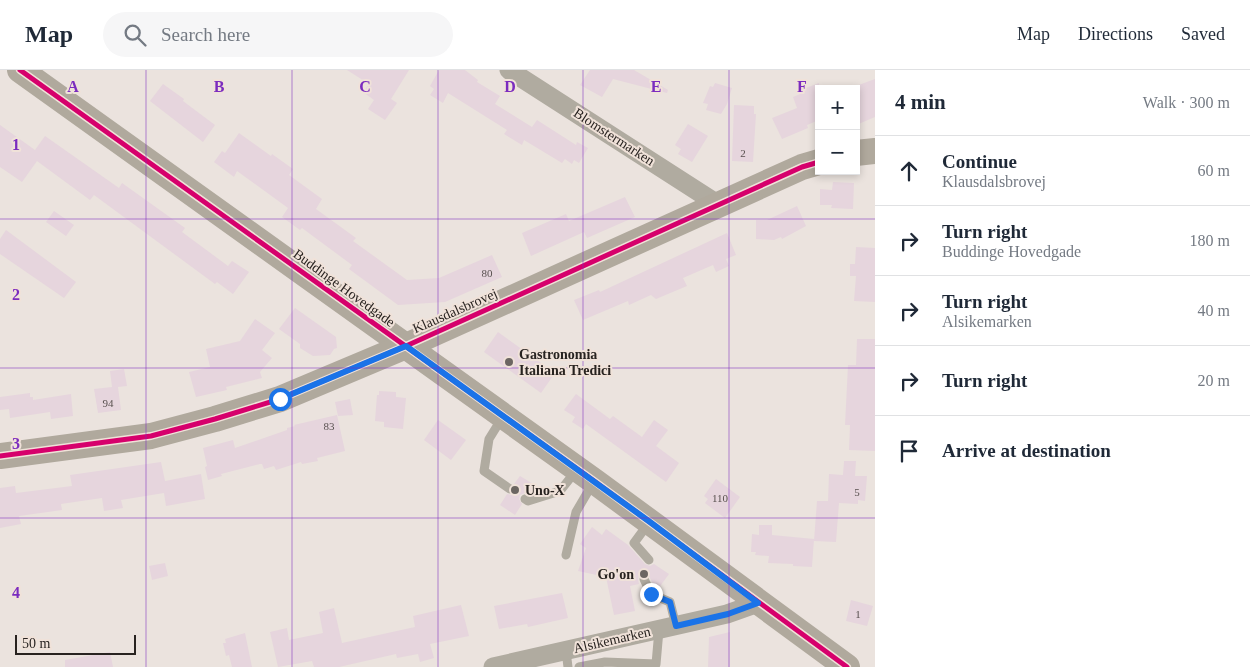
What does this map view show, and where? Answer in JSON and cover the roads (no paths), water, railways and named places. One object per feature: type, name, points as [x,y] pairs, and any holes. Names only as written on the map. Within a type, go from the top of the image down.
[{"type":"street","name":"Buddinge Hovedgade","points":[[20,70],[586,475],[847,667]]},
{"type":"street","name":"Blomstermarken","points":[[510,70],[719,205]]},
{"type":"street","points":[[860,153],[875,151]]},
{"type":"street","name":"Klausdalsbrovej","points":[[0,456],[151,436],[280,399],[406,346],[802,167],[815,163]]},
{"type":"street","name":"Alsikemarken","points":[[493,667],[567,659],[668,628],[728,614],[758,603]]},
{"type":"lane","points":[[503,416],[489,439],[484,471],[510,489]]},
{"type":"lane","points":[[525,499],[528,501],[560,490],[586,475]]},
{"type":"lane","points":[[566,555],[586,475]]},
{"type":"lane","points":[[649,560],[634,542],[650,522]]},
{"type":"lane","points":[[579,667],[605,662],[656,664],[668,628],[670,602],[651,594],[644,579]]},
{"type":"place","name":"Gastronomia Italiana Tredici","points":[[509,362]]},
{"type":"place","name":"Uno-X","points":[[515,490]]},
{"type":"place","name":"Go'on","points":[[644,574]]}]
